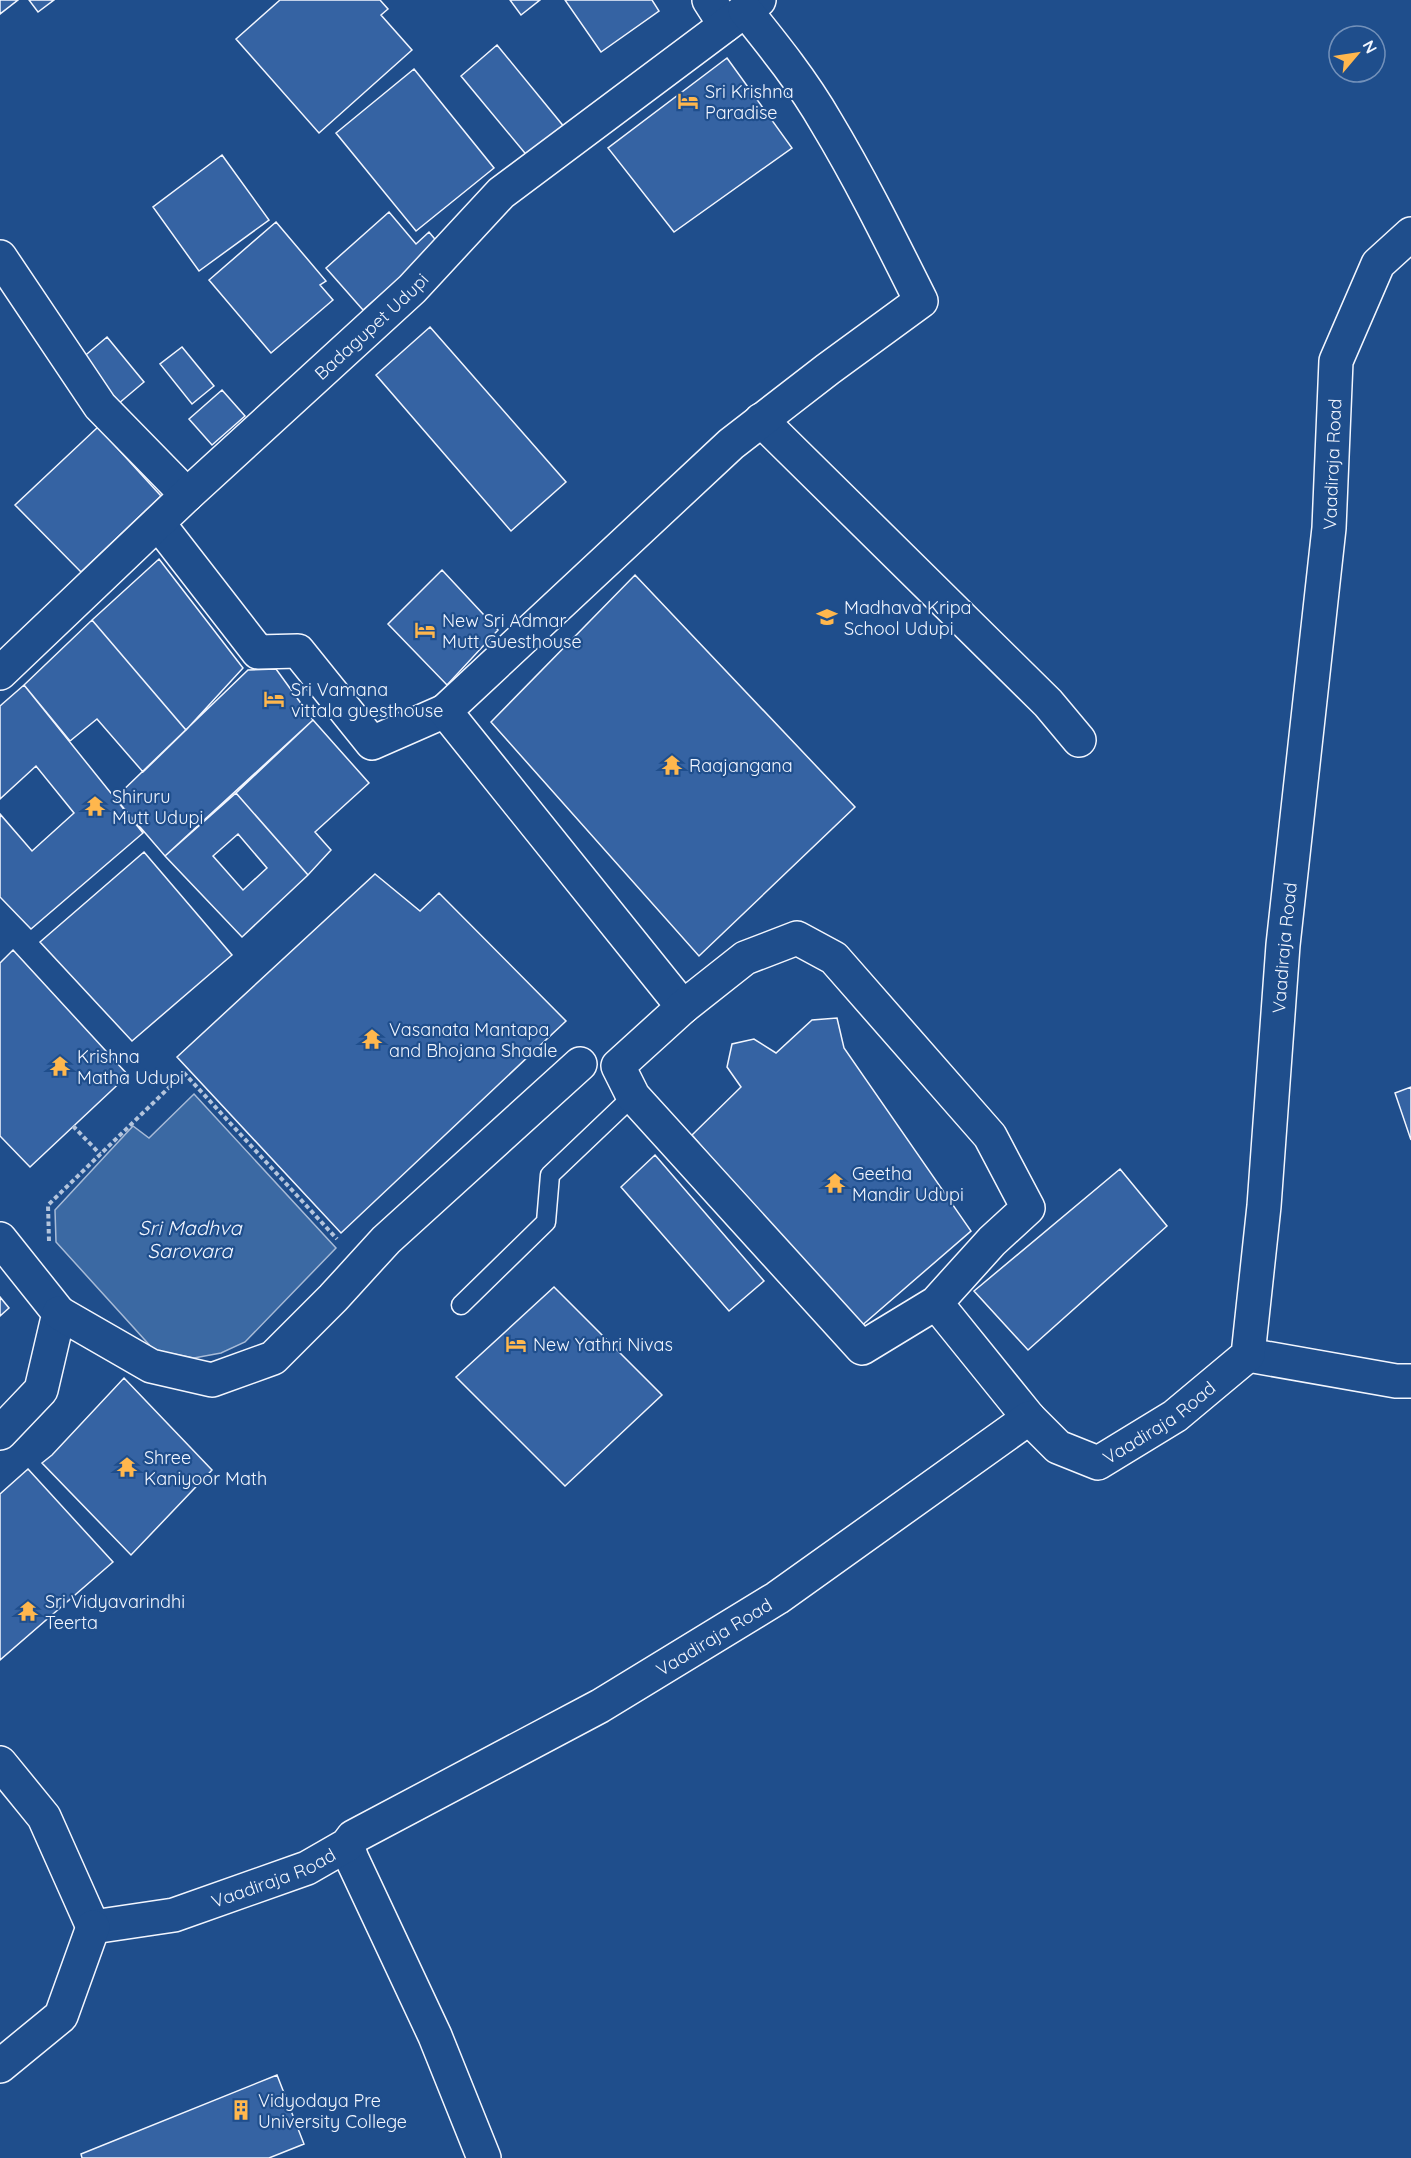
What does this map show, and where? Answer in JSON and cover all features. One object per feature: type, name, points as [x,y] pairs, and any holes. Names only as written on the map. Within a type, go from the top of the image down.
[{"type":"street","points":[[158,523],[258,652],[298,651],[372,743],[445,711],[731,444],[921,301],[870,200],[825,120],[780,53],[734,9]]},
{"type":"street","name":"Badagupet Udupi","points":[[0,673],[187,495],[412,288],[501,193],[734,9]]},
{"type":"street","name":"Vaadiraja Road","points":[[93,1927],[174,1916],[307,1868],[347,1845],[353,1837],[600,1706],[777,1598],[1029,1418],[1058,1448],[1098,1463],[1175,1416],[1248,1355],[1264,1206],[1283,945],[1329,528],[1336,361],[1378,264],[1411,234]]},
{"type":"street","points":[[0,257],[100,406],[187,495]]},
{"type":"street","points":[[761,420],[1048,703],[1079,740]]},
{"type":"street","points":[[445,711],[682,1007]]},
{"type":"street","points":[[797,938],[834,958],[990,1136],[1028,1208],[992,1241],[936,1303],[862,1348],[633,1096],[618,1066],[682,1007],[745,958],[797,938]]},
{"type":"street","points":[[0,1239],[59,1313],[151,1366],[212,1380],[273,1358],[333,1298],[386,1240],[580,1064]]},
{"type":"street","points":[[936,1303],[1029,1418]]},
{"type":"street","points":[[0,1433],[41,1390],[59,1313]]},
{"type":"street","points":[[1248,1355],[1396,1381],[1411,1381]]},
{"type":"street","points":[[0,1763],[44,1816],[93,1927],[60,2016],[0,2066]]},
{"type":"street","points":[[347,1845],[435,2036],[484,2158]]},
{"type":"lane","points":[[461,1305],[546,1222],[550,1175],[633,1096]]},
{"type":"path","points":[[49,1246],[48,1205],[184,1074],[339,1242]]},
{"type":"path","points":[[74,1126],[100,1154]]},
{"type":"water","name":"Sri Madhva Sarovara","points":[[194,1094],[336,1248],[245,1342],[221,1353],[194,1358],[154,1350],[56,1242],[55,1210],[133,1126],[149,1138]]},
{"type":"building","points":[[0,0],[18,0],[0,14]]},
{"type":"building","points":[[29,0],[54,0],[38,12]]},
{"type":"building","points":[[280,0],[380,0],[388,9],[381,15],[412,50],[319,133],[236,39]]},
{"type":"building","points":[[510,0],[540,0],[521,15]]},
{"type":"building","points":[[565,0],[652,0],[659,11],[601,52]]},
{"type":"building","points":[[497,45],[565,128],[529,158],[461,76]]},
{"type":"building","points":[[727,58],[792,148],[674,232],[608,148]]},
{"type":"building","points":[[414,69],[494,168],[416,231],[336,133]]},
{"type":"building","points":[[222,155],[269,220],[199,271],[153,207]]},
{"type":"building","points":[[389,212],[416,244],[429,232],[439,244],[363,310],[326,268]]},
{"type":"building","points":[[276,222],[326,281],[320,285],[333,300],[271,353],[209,280]]},
{"type":"building","points":[[430,327],[566,482],[511,531],[376,375]]},
{"type":"building","points":[[107,337],[144,382],[118,404],[81,359]]},
{"type":"building","points":[[182,347],[214,386],[192,404],[160,364]]},
{"type":"building","points":[[222,390],[245,416],[212,445],[189,419]]},
{"type":"building","points":[[98,427],[161,496],[81,572],[15,505]]},
{"type":"building","points":[[159,559],[243,668],[186,730],[92,620]]},
{"type":"building","points":[[442,570],[498,630],[447,685],[388,624]]},
{"type":"building","name":"Raajangana","points":[[635,575],[855,807],[699,956],[491,722]]},
{"type":"building","points":[[92,620],[186,730],[143,772],[97,719],[70,741],[24,685]]},
{"type":"building","points":[[276,669],[313,720],[165,856],[115,798],[248,670]]},
{"type":"building","name":"Shiruru Mutt Udupi","points":[[24,685],[143,833],[31,929],[0,897],[0,814],[32,851],[74,813],[36,766],[0,799],[0,706]]},
{"type":"building","points":[[313,720],[369,783],[315,832],[331,850],[308,875],[236,793]]},
{"type":"building","points":[[236,793],[308,875],[242,937],[165,856]],"holes":[[[238,834],[267,868],[243,890],[213,856]]]},
{"type":"building","points":[[144,852],[232,955],[132,1041],[40,942]]},
{"type":"building","name":"Vasanata Mantapa and Bhojana Shaale","points":[[375,874],[420,911],[439,893],[566,1021],[341,1233],[177,1057]]},
{"type":"building","name":"Krishna Matha Udupi","points":[[13,950],[128,1075],[30,1167],[0,1136],[0,963]]},
{"type":"building","name":"Geetha Mandir Udupi","points":[[837,1018],[844,1048],[971,1231],[859,1328],[809,1273],[692,1135],[741,1087],[727,1067],[732,1044],[754,1039],[776,1053],[812,1020]]},
{"type":"building","points":[[1411,1087],[1411,1140],[1395,1093]]},
{"type":"building","points":[[655,1155],[764,1281],[729,1311],[621,1187]]},
{"type":"building","points":[[1120,1169],[1167,1226],[1028,1350],[974,1291]]},
{"type":"building","points":[[554,1287],[662,1395],[565,1486],[456,1377]]},
{"type":"building","points":[[0,1297],[9,1308],[0,1316]]},
{"type":"building","name":"Shree Kaniyoor Math","points":[[124,1378],[212,1470],[131,1555],[42,1463]]},
{"type":"building","name":"Sri Vidyavarindhi Teerta","points":[[28,1469],[113,1562],[0,1660],[0,1494]]},
{"type":"building","name":"Vidyodaya Pre University College","points":[[277,2075],[304,2144],[269,2158],[82,2158],[81,2154]]},
{"type":"place","name":"Sri Krishna Paradise","points":[[688,101]]},
{"type":"place","name":"Madhava Kripa School Udupi","points":[[827,617]]},
{"type":"place","name":"New Sri Admar Mutt Guesthouse","points":[[425,630]]},
{"type":"place","name":"Sri Vamana vittala guesthouse","points":[[274,699]]},
{"type":"place","name":"Raajangana","points":[[672,765]]},
{"type":"place","name":"Shiruru Mutt Udupi","points":[[95,806]]},
{"type":"place","name":"Vasanata Mantapa and Bhojana Shaale","points":[[372,1039]]},
{"type":"place","name":"Krishna Matha Udupi","points":[[60,1066]]},
{"type":"place","name":"Geetha Mandir Udupi","points":[[835,1183]]},
{"type":"place","name":"New Yathri Nivas","points":[[516,1344]]},
{"type":"place","name":"Shree Kaniyoor Math","points":[[127,1467]]},
{"type":"place","name":"Sri Vidyavarindhi Teerta","points":[[28,1611]]},
{"type":"place","name":"Vidyodaya Pre University College","points":[[241,2110]]}]
